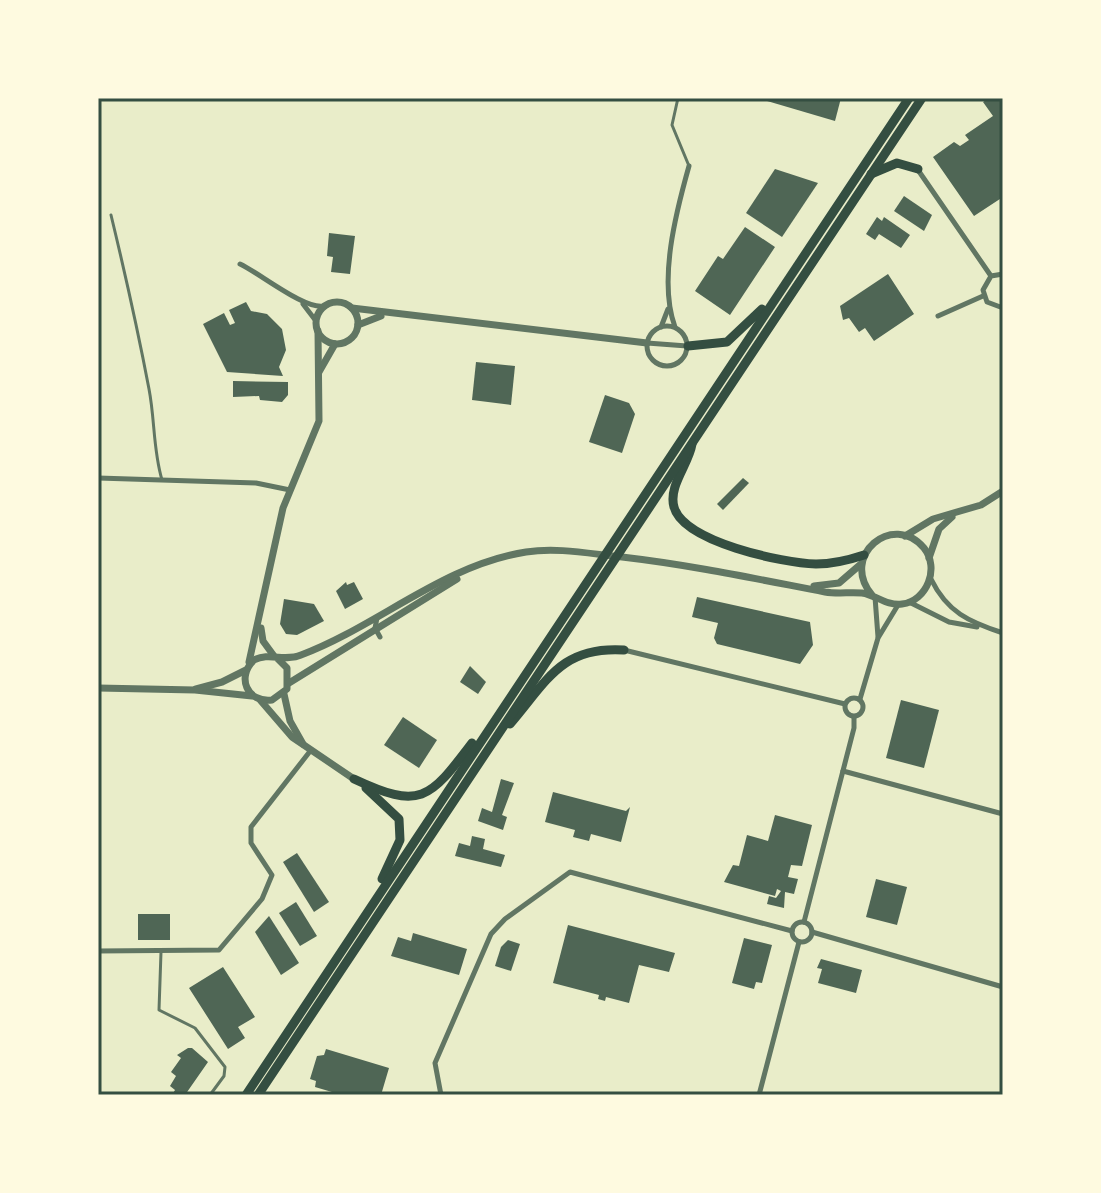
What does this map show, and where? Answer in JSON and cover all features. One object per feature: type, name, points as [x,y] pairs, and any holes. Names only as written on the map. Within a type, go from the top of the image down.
[{"type":"highway","points":[[246,1095],[909,98]]},
{"type":"highway","points":[[258,1095],[922,98]]},
{"type":"highway","points":[[871,174],[897,163],[918,169]]},
{"type":"highway","points":[[688,346],[708,346],[734,338],[795,269]]},
{"type":"highway","points":[[693,441],[690,458],[674,489],[673,505],[680,520],[695,533],[792,561],[830,563],[863,559]]},
{"type":"highway","points":[[480,760],[568,659],[588,651],[624,650]]},
{"type":"highway","points":[[354,779],[405,799],[427,791],[453,769],[526,673]]},
{"type":"highway","points":[[354,779],[394,812],[400,828],[395,853],[373,901]]},
{"type":"street","points":[[675,327],[661,327],[652,333],[647,343],[652,359],[667,367],[684,358],[688,346],[684,335],[675,327],[670,304],[673,221],[689,166]]},
{"type":"street","points":[[918,169],[991,276]]},
{"type":"street","points":[[240,264],[267,277],[302,303],[316,321],[318,331],[319,421],[290,490],[275,536],[260,619],[247,667],[247,689],[308,748],[354,779]]},
{"type":"street","points":[[1003,274],[991,276],[984,285],[983,296],[992,306],[1003,308]]},
{"type":"street","points":[[938,316],[983,296]]},
{"type":"street","points":[[302,303],[324,306],[335,302],[387,315],[688,346]]},
{"type":"street","points":[[661,327],[670,304]]},
{"type":"street","points":[[316,321],[324,306]]},
{"type":"street","points":[[352,308],[358,325]]},
{"type":"street","points":[[318,374],[335,344],[347,341],[358,325],[387,315]]},
{"type":"street","points":[[318,331],[335,344]]},
{"type":"street","points":[[98,478],[256,483],[290,490]]},
{"type":"street","points":[[1003,491],[961,512],[939,529],[929,558],[930,578],[950,609],[964,620],[1003,633]]},
{"type":"street","points":[[905,536],[933,519],[961,512]]},
{"type":"street","points":[[804,586],[839,583],[884,536],[905,536],[916,541],[929,558]]},
{"type":"street","points":[[195,690],[247,667],[261,656],[302,655],[473,567],[528,551],[577,552],[640,559],[826,592],[873,596],[898,604],[919,596],[930,578]]},
{"type":"street","points":[[863,559],[864,583],[873,596],[878,638]]},
{"type":"street","points":[[289,683],[473,567]]},
{"type":"street","points":[[909,602],[949,622],[986,628]]},
{"type":"street","points":[[804,922],[854,717],[863,709],[860,699],[878,638],[898,604]]},
{"type":"street","points":[[380,613],[385,623]]},
{"type":"street","points":[[380,613],[375,628],[380,637]]},
{"type":"street","points":[[260,619],[263,641],[287,668],[289,683],[284,694],[290,721],[308,748]]},
{"type":"street","points":[[624,650],[845,704]]},
{"type":"street","points":[[98,688],[195,690],[272,700],[284,694]]},
{"type":"street","points":[[854,717],[846,712],[845,704],[850,698],[860,699]]},
{"type":"street","points":[[98,951],[219,950],[262,899],[272,875],[251,843],[251,827],[308,748]]},
{"type":"street","points":[[843,771],[1003,814]]},
{"type":"street","points":[[441,1095],[435,1063],[491,934],[505,919],[570,872],[792,931],[799,942],[759,1095]]},
{"type":"street","points":[[792,931],[794,925],[804,922]]},
{"type":"street","points":[[804,922],[812,932],[1003,987]]},
{"type":"street","points":[[799,942],[806,941],[812,932]]},
{"type":"lane","points":[[678,98],[672,125],[689,166]]},
{"type":"lane","points":[[111,215],[150,393],[154,453],[162,480]]},
{"type":"lane","points":[[161,952],[159,1010],[195,1028],[225,1067],[224,1076],[210,1095]]},
{"type":"building","points":[[757,98],[841,98],[835,121]]},
{"type":"building","points":[[989,98],[1003,98],[1003,197],[974,216],[933,157],[954,142],[960,146],[969,140],[965,135],[993,116],[983,102]]},
{"type":"building","points":[[775,169],[818,183],[782,237],[746,213]]},
{"type":"building","points":[[904,196],[932,215],[924,231],[894,211]]},
{"type":"building","points":[[877,217],[882,221],[884,217],[910,235],[901,248],[879,234],[875,240],[866,234]]},
{"type":"building","points":[[745,227],[775,247],[730,315],[695,291],[718,256],[723,259]]},
{"type":"building","points":[[329,233],[355,236],[350,274],[331,272],[333,257],[327,256]]},
{"type":"building","points":[[888,274],[914,314],[874,341],[865,328],[859,332],[849,318],[843,320],[840,306]]},
{"type":"building","points":[[246,302],[251,311],[267,314],[282,329],[286,350],[279,367],[283,376],[227,372],[203,324],[224,313],[230,325],[235,323],[229,310]]},
{"type":"building","points":[[476,362],[515,366],[511,405],[472,400]]},
{"type":"building","points":[[233,381],[288,382],[288,395],[282,402],[260,400],[259,396],[233,397]]},
{"type":"building","points":[[605,395],[629,403],[635,414],[622,453],[589,442]]},
{"type":"building","points":[[743,478],[749,483],[723,510],[717,504]]},
{"type":"building","points":[[346,582],[347,585],[354,582],[363,599],[345,609],[336,591]]},
{"type":"building","points":[[697,597],[810,622],[813,645],[800,664],[717,644],[714,638],[718,623],[692,617]]},
{"type":"building","points":[[284,599],[314,604],[324,621],[297,635],[286,634],[280,624]]},
{"type":"building","points":[[470,666],[486,682],[478,694],[460,682]]},
{"type":"building","points":[[901,700],[939,710],[924,768],[886,758]]},
{"type":"building","points":[[403,717],[437,740],[419,768],[384,745]]},
{"type":"building","points":[[501,779],[514,783],[502,815],[507,817],[503,830],[478,821],[482,808],[492,812]]},
{"type":"building","points":[[553,792],[626,811],[630,807],[621,842],[591,834],[589,841],[573,837],[575,830],[545,822]]},
{"type":"building","points":[[775,815],[812,825],[802,866],[791,865],[788,877],[798,879],[794,894],[785,892],[784,908],[767,904],[769,896],[776,898],[781,891],[777,889],[775,896],[724,882],[733,865],[739,866],[747,835],[768,841]]},
{"type":"building","points":[[472,836],[485,839],[483,849],[505,855],[501,867],[455,856],[459,843],[470,846]]},
{"type":"building","points":[[297,853],[329,902],[314,912],[283,862]]},
{"type":"building","points":[[876,879],[907,887],[897,925],[866,917]]},
{"type":"building","points":[[296,902],[317,936],[300,946],[279,913]]},
{"type":"building","points":[[138,914],[170,914],[170,940],[138,940]]},
{"type":"building","points":[[269,916],[299,963],[281,975],[255,932]]},
{"type":"building","points":[[568,925],[675,953],[669,972],[639,965],[629,1003],[606,997],[605,1001],[598,999],[599,995],[553,983]]},
{"type":"building","points":[[413,933],[467,949],[459,975],[391,956],[398,937],[411,941]]},
{"type":"building","points":[[744,938],[772,945],[762,983],[756,982],[754,989],[732,983]]},
{"type":"building","points":[[508,940],[520,944],[511,971],[495,966],[501,947]]},
{"type":"building","points":[[821,959],[862,970],[856,993],[818,983],[822,969],[817,968]]},
{"type":"building","points":[[223,967],[255,1017],[238,1027],[245,1038],[228,1049],[189,988]]},
{"type":"building","points":[[188,1048],[208,1062],[185,1095],[172,1095],[175,1090],[170,1086],[176,1076],[171,1072],[181,1058],[177,1055]]},
{"type":"building","points":[[326,1049],[389,1068],[381,1095],[342,1095],[315,1087],[316,1081],[310,1079],[317,1056],[324,1055]]}]
